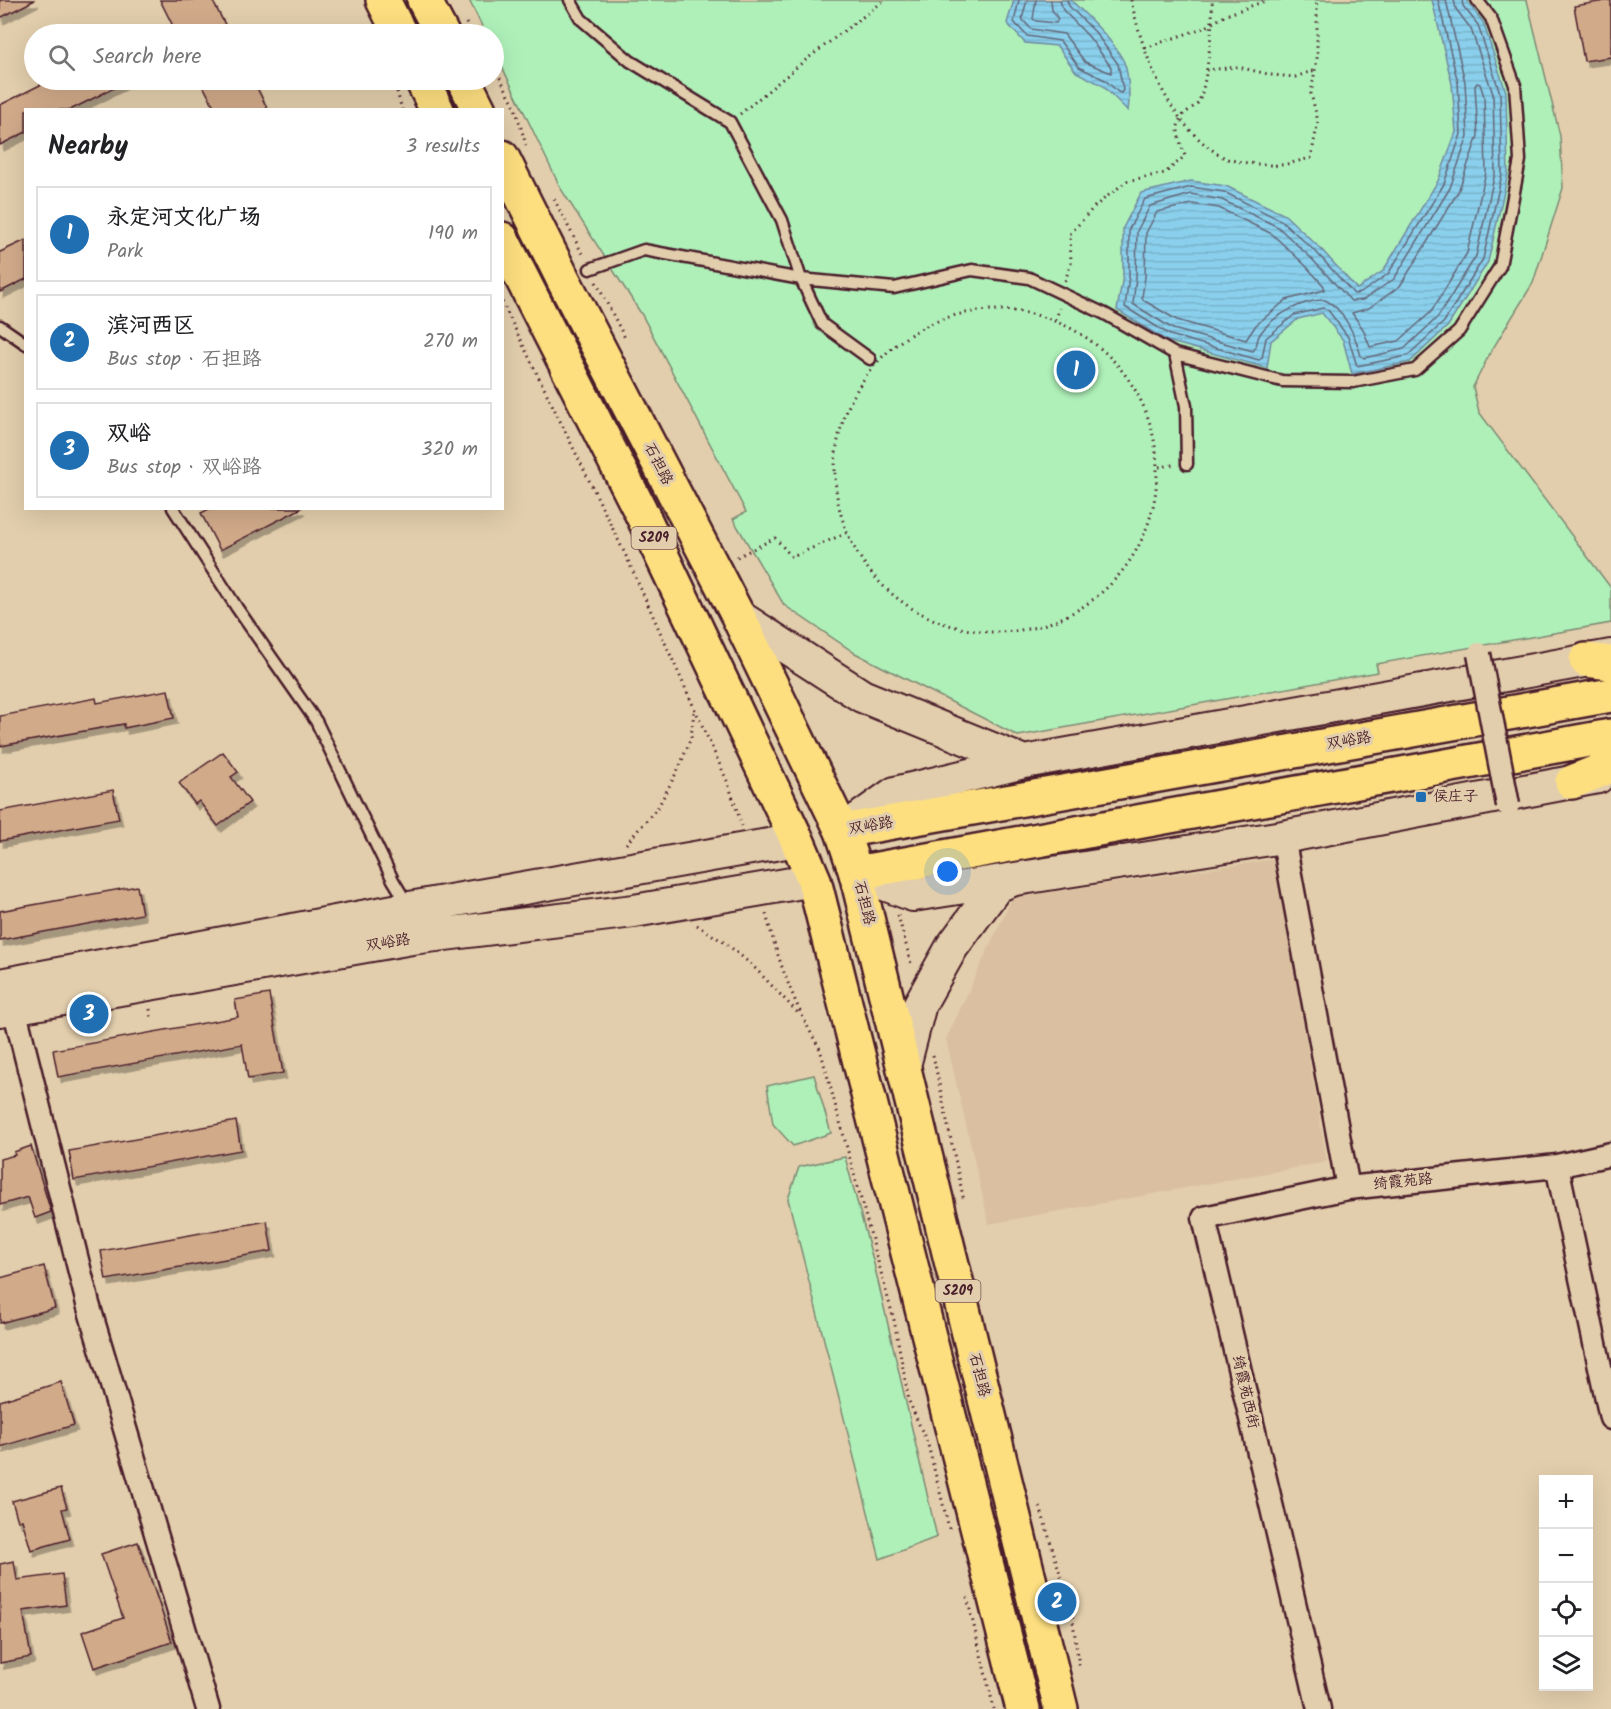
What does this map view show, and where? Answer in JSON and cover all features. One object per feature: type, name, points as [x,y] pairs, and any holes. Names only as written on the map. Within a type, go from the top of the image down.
[{"type":"main road","points":[[383,0],[395,24]]},
{"type":"main road","points":[[424,0],[437,24]]},
{"type":"main road","points":[[427,90],[435,108]]},
{"type":"main road","points":[[469,90],[478,108]]},
{"type":"main road","name":"石担路","points":[[504,161],[738,616],[842,831],[856,873],[904,1066],[1060,1709]]},
{"type":"main road","name":"S209","points":[[504,243],[640,510],[814,880],[1023,1709]]},
{"type":"main road","name":"双峪路","points":[[842,831],[1611,695]]},
{"type":"main road","points":[[814,880],[1611,736]]},
{"type":"main road","points":[[1572,782],[1611,766]]},
{"type":"main road","points":[[797,840],[842,831]]},
{"type":"street","points":[[738,616],[862,696],[1024,762]]},
{"type":"street","points":[[1479,654],[1508,805]]},
{"type":"street","name":"双峪路","points":[[842,831],[895,793],[1024,762],[1603,660]]},
{"type":"street","points":[[856,873],[913,895],[1283,837],[1611,775]]},
{"type":"street","points":[[1283,837],[1348,1188]]},
{"type":"street","name":"双峪路","points":[[5,1001],[410,908],[797,840]]},
{"type":"street","points":[[904,1066],[920,1004],[956,941],[997,886],[1019,878]]},
{"type":"street","name":"双峪路","points":[[5,1001],[412,938],[634,911],[814,880]]},
{"type":"street","points":[[5,1001],[88,1305],[208,1709]]},
{"type":"street","name":"绮霞苑路","points":[[1348,1188],[1557,1166],[1611,1154]]},
{"type":"street","points":[[1557,1166],[1611,1418]]},
{"type":"street","name":"绮霞苑西街","points":[[1319,1709],[1204,1218],[1348,1188]]},
{"type":"lane","points":[[570,0],[581,19],[630,61],[730,122],[782,220],[801,279],[822,324],[870,359]]},
{"type":"lane","points":[[590,269],[644,250],[801,279],[894,288],[972,270],[1029,278],[1105,314],[1175,354],[1282,381],[1353,382],[1415,370],[1459,331],[1500,266],[1520,160],[1515,85],[1491,18],[1477,0]]},
{"type":"lane","points":[[0,326],[24,343]]},
{"type":"lane","points":[[1175,354],[1186,406],[1187,464]]},
{"type":"lane","points":[[174,510],[237,608],[316,721],[393,880],[410,908]]},
{"type":"path","points":[[730,122],[803,62],[885,0]]},
{"type":"path","points":[[1131,0],[1137,27],[1162,90],[1190,131],[1227,159],[1279,166],[1311,158],[1318,121],[1311,94],[1317,58],[1316,0]]},
{"type":"path","points":[[1056,321],[1071,263],[1070,234],[1095,206],[1127,181],[1165,173],[1185,156],[1177,134],[1180,118],[1199,102],[1214,12],[1212,0]]},
{"type":"path","points":[[1145,48],[1268,0]]},
{"type":"path","points":[[1206,70],[1238,67],[1272,75],[1295,76],[1315,70]]},
{"type":"path","points":[[397,90],[401,108]]},
{"type":"path","points":[[504,306],[626,556],[728,783],[748,848]]},
{"type":"path","points":[[978,310],[1018,310],[1056,321],[1097,344],[1129,378],[1150,420],[1158,467],[1152,516],[1131,561],[1097,597],[1054,622],[1005,632],[956,627],[910,608],[872,575],[846,533],[835,489],[836,444],[850,400],[875,363],[914,332],[940,319],[978,310]]},
{"type":"path","points":[[1158,467],[1170,465]]},
{"type":"path","points":[[736,558],[775,538],[792,557],[846,533]]},
{"type":"path","points":[[601,875],[658,807],[680,766],[691,737],[694,710]]},
{"type":"path","points":[[760,890],[777,954],[800,1016],[820,1049],[894,1320],[909,1401],[928,1445],[951,1533]]},
{"type":"path","points":[[693,922],[728,945],[753,966],[800,1016]]},
{"type":"path","points":[[964,1588],[994,1709]]},
{"type":"shaded area","points":[[1275,859],[1327,1162],[989,1224],[946,1039],[1012,898]]},
{"type":"green space","points":[[469,0],[1527,0],[1560,136],[1563,188],[1533,283],[1490,353],[1473,387],[1479,412],[1611,588],[1611,623],[1376,664],[1378,672],[1018,736],[855,653],[784,605],[733,519],[746,512],[642,315],[561,189],[504,71],[504,24],[481,24]]},
{"type":"green space","points":[[814,1075],[831,1133],[793,1146],[773,1124],[767,1086]]},
{"type":"green space","points":[[845,1157],[874,1264],[937,1537],[880,1559],[788,1199],[799,1167]]},
{"type":"water","points":[[1014,0],[1071,0],[1106,36],[1123,60],[1127,71],[1128,111],[1102,85],[1076,72],[1057,46],[1025,43],[1007,23]]},
{"type":"water","points":[[1432,0],[1466,0],[1483,22],[1506,92],[1508,174],[1488,262],[1448,326],[1410,362],[1352,374],[1343,340],[1322,313],[1298,319],[1271,341],[1267,368],[1167,341],[1117,310],[1123,276],[1123,228],[1141,193],[1191,181],[1226,186],[1285,215],[1321,249],[1357,289],[1383,271],[1438,181],[1456,132],[1452,84]]},
{"type":"building","points":[[0,0],[35,0],[0,18]]},
{"type":"building","points":[[160,0],[212,0],[225,24],[172,24]]},
{"type":"building","points":[[1611,0],[1611,57],[1584,61],[1574,6]]},
{"type":"building","points":[[30,90],[110,90],[74,108],[24,108],[24,133],[0,145],[0,105]]},
{"type":"building","points":[[205,90],[258,90],[267,108],[215,108]]},
{"type":"building","points":[[24,241],[24,280],[0,292],[0,252]]},
{"type":"building","points":[[207,510],[298,510],[220,550],[201,513]]},
{"type":"building","points":[[168,690],[174,718],[124,728],[124,724],[0,746],[0,716],[96,698],[97,703]]},
{"type":"building","points":[[223,752],[238,772],[231,777],[250,802],[218,826],[199,801],[195,804],[179,783]]},
{"type":"building","points":[[113,790],[119,819],[0,841],[0,811]]},
{"type":"building","points":[[137,886],[142,914],[0,940],[0,911]]},
{"type":"building","points":[[269,994],[283,1073],[248,1079],[242,1044],[58,1077],[53,1050],[238,1017],[235,1000]]},
{"type":"building","points":[[236,1121],[241,1150],[74,1180],[69,1151]]},
{"type":"building","points":[[31,1146],[51,1212],[35,1218],[28,1197],[0,1205],[0,1159],[15,1155],[14,1152]]},
{"type":"building","points":[[267,1221],[272,1251],[106,1280],[101,1251]]},
{"type":"building","points":[[44,1266],[55,1308],[0,1323],[0,1278]]},
{"type":"building","points":[[61,1382],[74,1425],[0,1447],[0,1401]]},
{"type":"building","points":[[61,1488],[67,1508],[62,1509],[70,1539],[31,1550],[22,1520],[18,1521],[12,1501]]},
{"type":"building","points":[[138,1542],[172,1642],[94,1668],[82,1632],[123,1618],[101,1554]]},
{"type":"building","points":[[14,1561],[17,1580],[62,1574],[66,1605],[23,1611],[31,1657],[0,1663],[0,1564]]},
{"type":"place","name":"永定河文化广场","points":[[1076,370]]},
{"type":"place","name":"侯庄子","points":[[1421,797]]},
{"type":"place","name":"双峪","points":[[89,1014]]},
{"type":"place","name":"滨河西区","points":[[1057,1602]]}]
